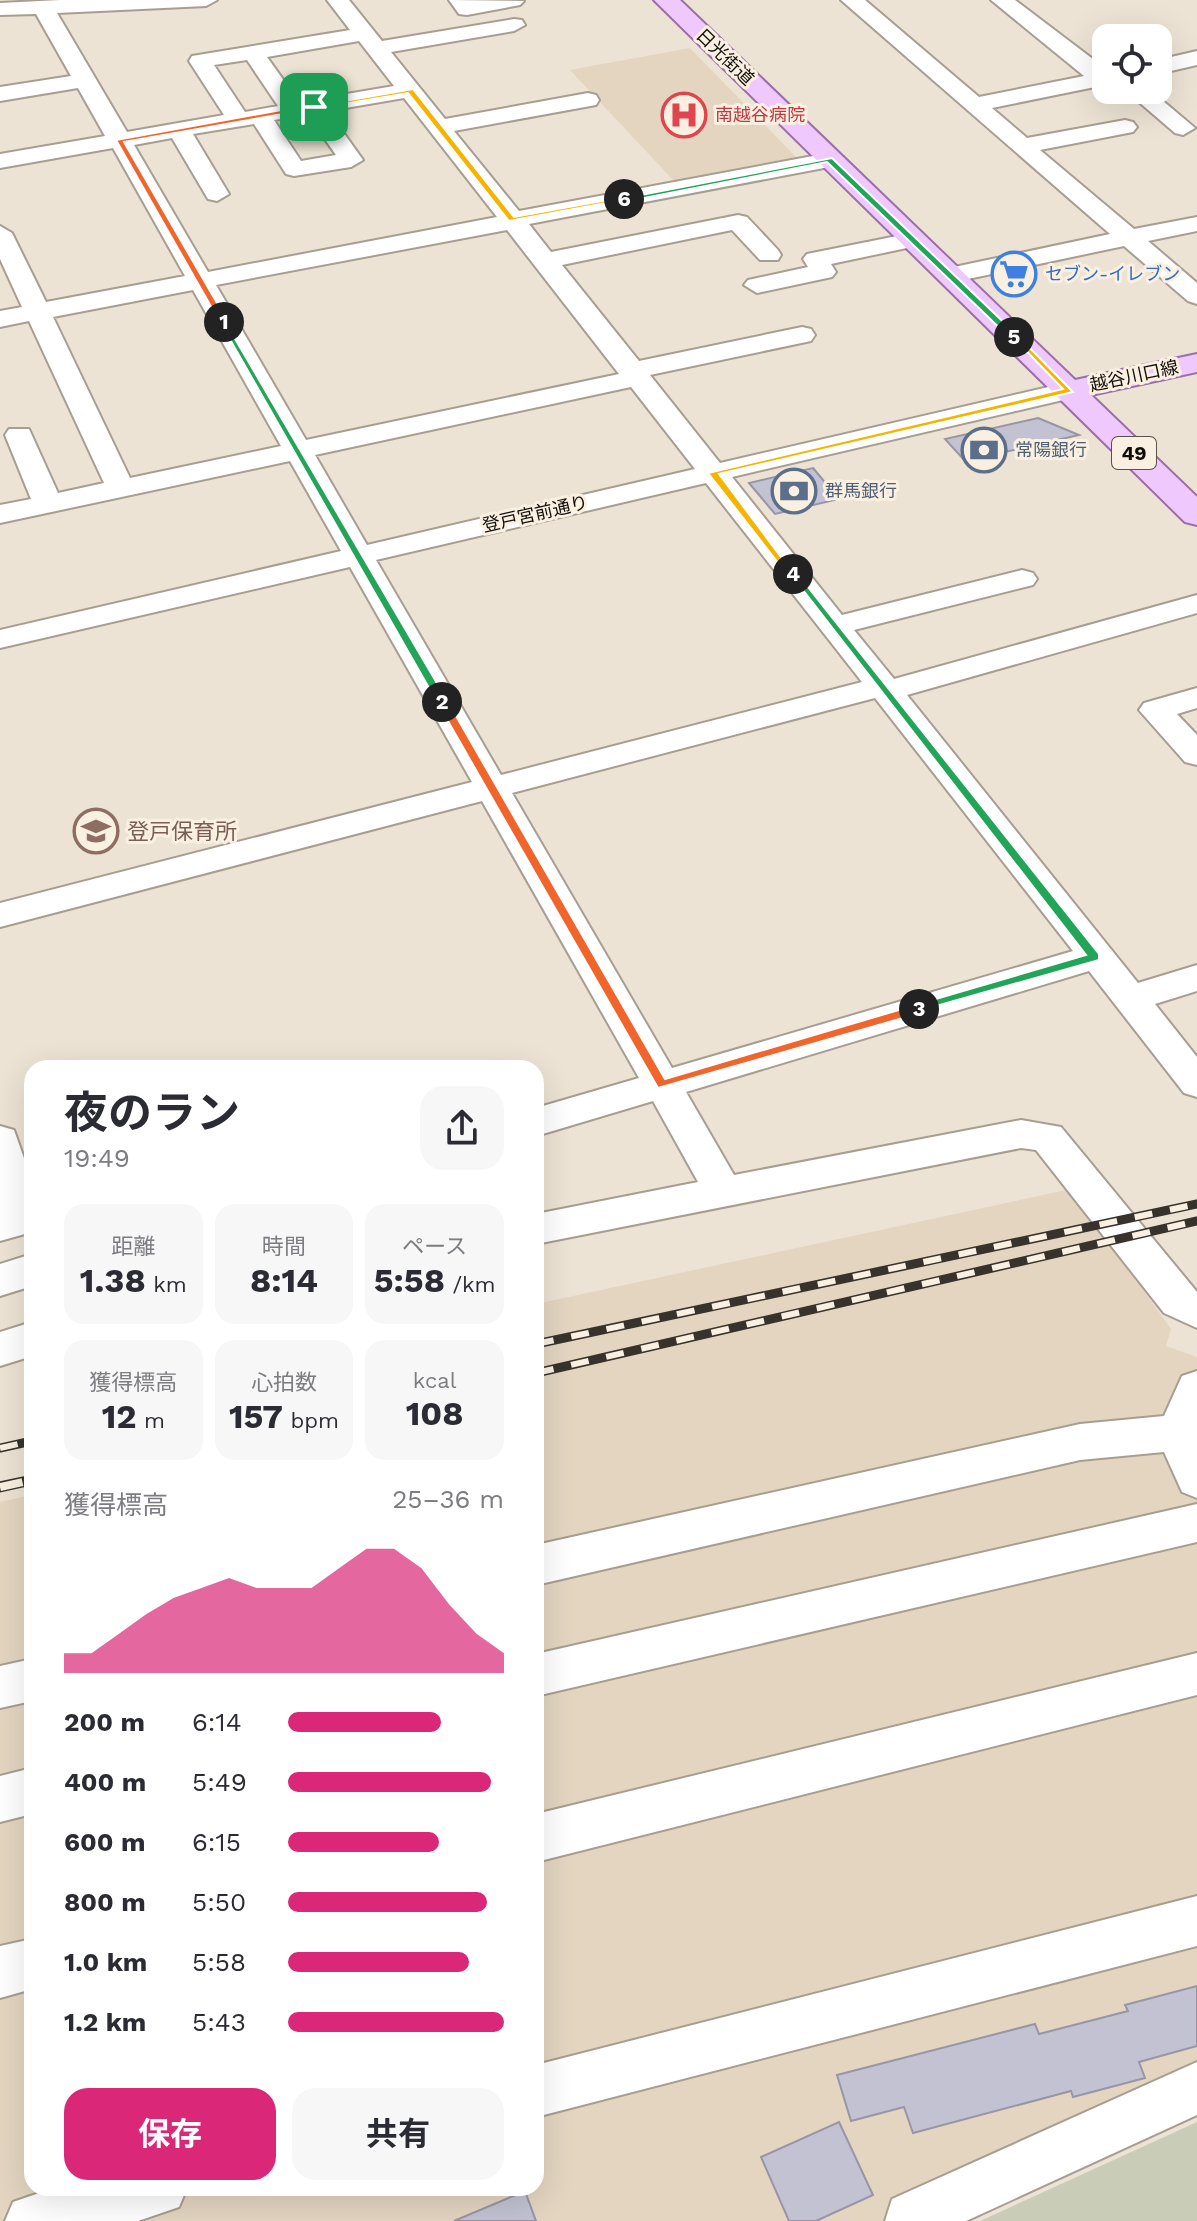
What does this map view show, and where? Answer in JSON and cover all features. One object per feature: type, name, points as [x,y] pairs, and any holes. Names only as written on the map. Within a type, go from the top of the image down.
[{"type":"main road","name":"日光街道","points":[[666,0],[1197,515]]},
{"type":"main road","name":"越谷川口線","points":[[1070,390],[1197,363]]},
{"type":"street","points":[[0,9],[206,0]]},
{"type":"street","points":[[338,0],[1197,1083]]},
{"type":"street","points":[[460,0],[467,9],[520,0]]},
{"type":"street","points":[[852,0],[1197,296]]},
{"type":"street","points":[[1002,0],[1092,71]]},
{"type":"street","points":[[40,5],[724,1192]]},
{"type":"street","points":[[253,52],[351,160],[294,169],[200,61],[253,52],[514,25]]},
{"type":"street","points":[[1172,66],[1192,65]]},
{"type":"street","points":[[0,94],[85,80]]},
{"type":"street","points":[[974,105],[1092,81]]},
{"type":"street","points":[[0,161],[410,90]]},
{"type":"street","points":[[439,127],[588,100]]},
{"type":"street","points":[[1153,104],[1183,128]]},
{"type":"street","points":[[1022,146],[1125,127]]},
{"type":"street","points":[[179,130],[217,194]]},
{"type":"street","points":[[0,319],[829,160]]},
{"type":"street","points":[[545,261],[738,222],[769,255]]},
{"type":"street","points":[[949,275],[1197,224]]},
{"type":"street","points":[[0,233],[121,488]]},
{"type":"street","points":[[757,285],[823,272],[816,259],[912,240]]},
{"type":"street","points":[[0,514],[298,450],[802,335]]},
{"type":"street","name":"登戸宮前通り","points":[[0,639],[359,558],[1070,390]]},
{"type":"street","points":[[19,435],[48,504]]},
{"type":"street","points":[[833,626],[1022,579]]},
{"type":"street","points":[[0,915],[883,689],[1197,604]]},
{"type":"street","points":[[1197,698],[1155,710],[1197,755]]},
{"type":"street","points":[[544,1120],[1095,957]]},
{"type":"street","points":[[1128,999],[1197,978]]},
{"type":"street","points":[[544,1227],[1021,1134],[1047,1137],[1178,1301],[1197,1312]]},
{"type":"street","points":[[0,1140],[24,1219],[0,1226]]},
{"type":"street","points":[[0,1280],[24,1272]]},
{"type":"street","points":[[0,1349],[24,1342]]},
{"type":"street","points":[[1197,1388],[1178,1433],[1197,1479]]},
{"type":"street","points":[[544,1563],[1080,1442],[1178,1433]]},
{"type":"street","points":[[544,1673],[1197,1523]]},
{"type":"street","points":[[544,1836],[1197,1674]]},
{"type":"street","points":[[0,1687],[24,1682]]},
{"type":"street","points":[[0,1799],[24,1793]]},
{"type":"street","points":[[544,2089],[1197,1921]]},
{"type":"street","points":[[0,1972],[24,1966]]},
{"type":"street","points":[[913,2221],[911,2218],[1197,2088]]},
{"type":"street","points":[[51,2219],[132,2196]]},
{"type":"shaded area","name":"南越谷病院","points":[[690,48],[800,161],[674,181],[570,70]]},
{"type":"shaded area","points":[[1071,1189],[1171,1329],[1166,1346],[1197,1357],[1197,2066],[884,2215],[886,2221],[0,2221],[0,1502],[24,1497],[24,2196],[544,2196],[544,1302]]},
{"type":"green space","points":[[1197,2122],[1197,2221],[980,2221]]},
{"type":"building","name":"常陽銀行","points":[[1038,418],[1079,435],[965,461],[945,439]]},
{"type":"building","name":"群馬銀行","points":[[813,468],[839,499],[775,514],[749,483]]},
{"type":"building","points":[[1197,1986],[1197,2046],[1139,2062],[1145,2078],[1073,2097],[1071,2091],[913,2133],[904,2107],[851,2121],[837,2075],[1035,2024],[1039,2034],[1128,2011],[1125,2005]]},
{"type":"building","points":[[839,2122],[873,2195],[816,2221],[789,2221],[761,2157]]},
{"type":"building","points":[[513,2196],[527,2196],[536,2221],[454,2221]]},
{"type":"railway","points":[[544,1342],[1197,1204]]},
{"type":"railway","points":[[544,1371],[1197,1221]]},
{"type":"railway","points":[[0,1448],[24,1443]]},
{"type":"railway","points":[[0,1487],[24,1482]]},
{"type":"place","name":"南越谷病院","points":[[684,115]]},
{"type":"place","name":"セブン-イレブン","points":[[1014,274]]},
{"type":"place","name":"常陽銀行","points":[[984,450]]},
{"type":"place","name":"群馬銀行","points":[[794,491]]},
{"type":"place","name":"登戸保育所","points":[[96,831]]},
{"type":"route","points":[[410,90],[512,220],[829,160],[1070,390],[713,473],[1095,957],[662,1084],[120,140],[314,107],[410,90]]}]
